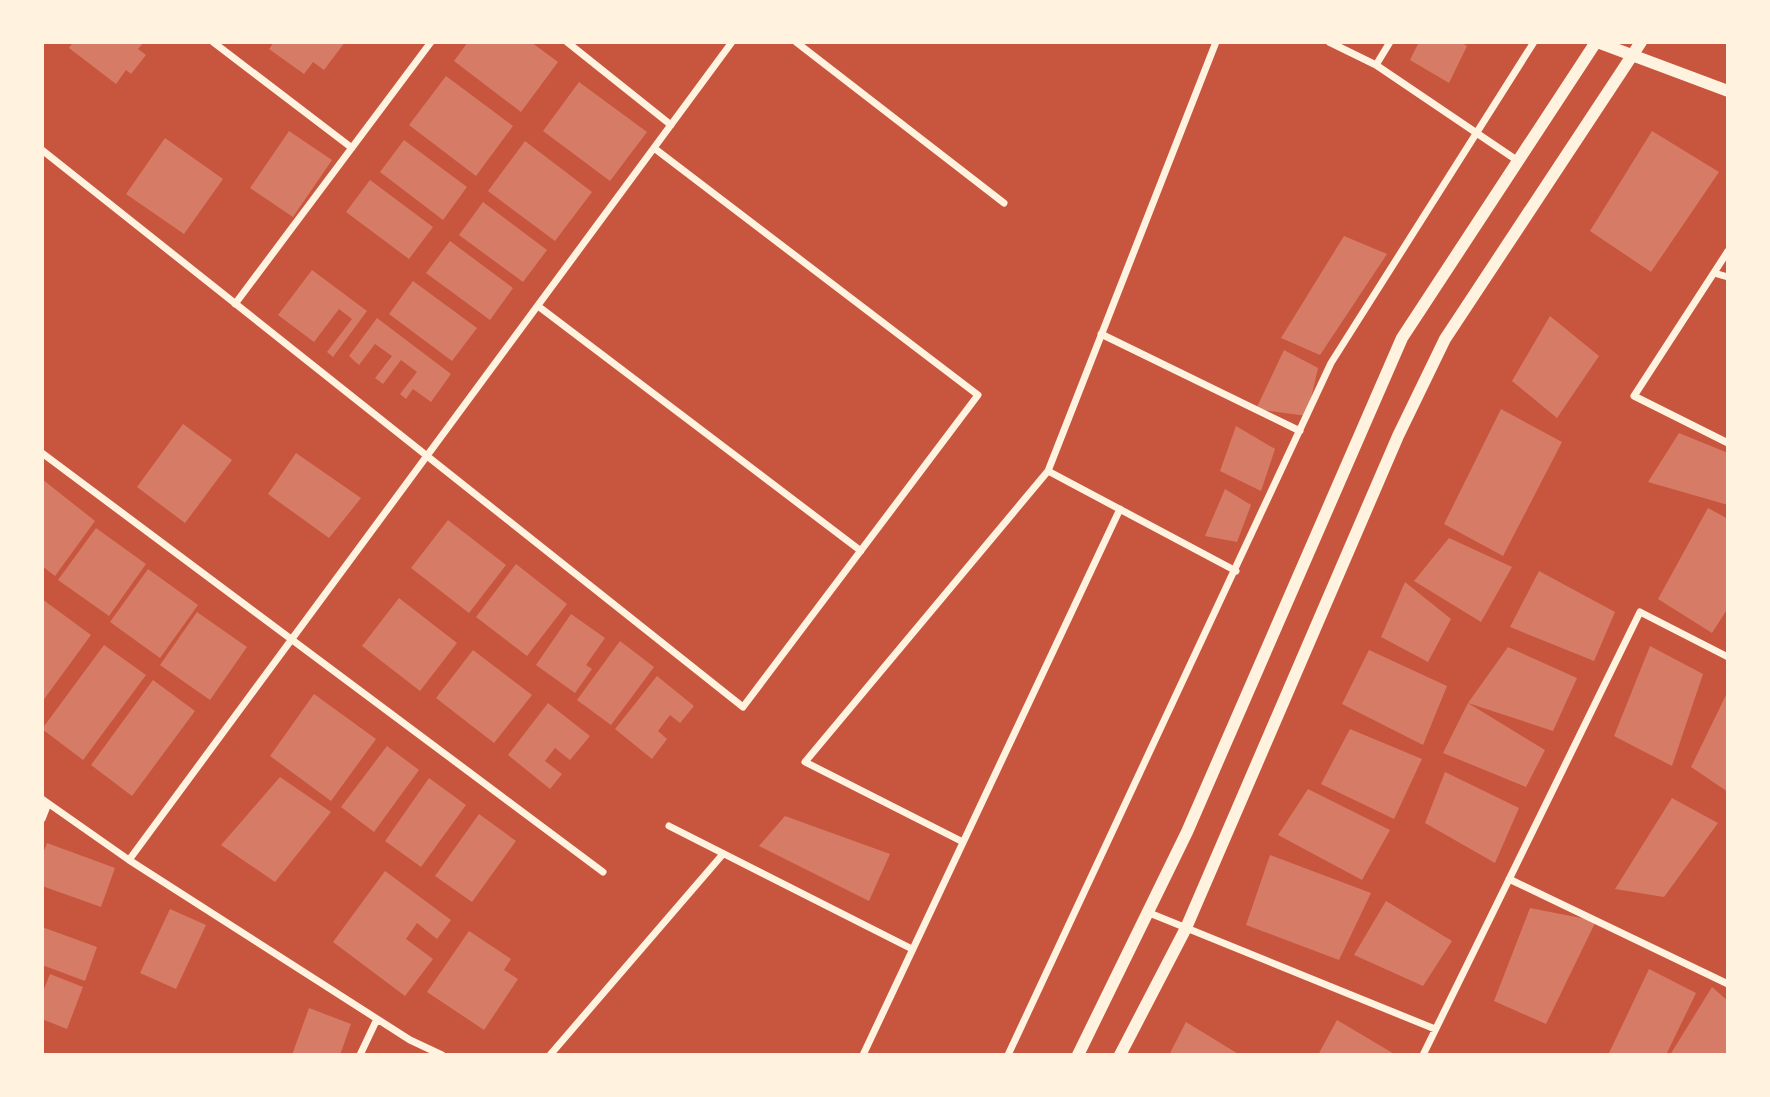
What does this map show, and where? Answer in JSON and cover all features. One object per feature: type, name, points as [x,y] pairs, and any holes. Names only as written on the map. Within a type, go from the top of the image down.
[{"type":"street","points":[[213,42],[352,148]]},
{"type":"street","points":[[235,303],[431,42]]},
{"type":"street","points":[[567,42],[671,125]]},
{"type":"street","points":[[129,860],[732,42]]},
{"type":"street","points":[[796,42],[1004,203]]},
{"type":"street","points":[[963,842],[805,762],[1048,471],[1216,42]]},
{"type":"street","points":[[1329,42],[1376,65],[1518,161]]},
{"type":"street","points":[[1376,65],[1390,42]]},
{"type":"street","points":[[1008,1055],[1331,363],[1534,42]]},
{"type":"street","points":[[1078,1055],[1235,724],[1402,338],[1597,42],[1728,91]]},
{"type":"street","points":[[1120,1055],[1186,928],[1398,436],[1445,339],[1641,42]]},
{"type":"street","points":[[42,150],[743,707],[978,395],[654,148]]},
{"type":"street","points":[[1728,251],[1634,396],[1728,443]]},
{"type":"street","points":[[1714,273],[1728,277]]},
{"type":"street","points":[[538,306],[860,551]]},
{"type":"street","points":[[1101,334],[1300,431]]},
{"type":"street","points":[[42,453],[603,872]]},
{"type":"street","points":[[1048,471],[1236,571]]},
{"type":"street","points":[[863,1055],[1120,509]]},
{"type":"street","points":[[1423,1055],[1640,612],[1728,657]]},
{"type":"street","points":[[42,819],[45,802],[129,860],[377,1019],[442,1055]]},
{"type":"street","points":[[669,826],[912,949]]},
{"type":"street","points":[[550,1055],[723,854]]},
{"type":"street","points":[[1509,879],[1728,984]]},
{"type":"street","points":[[1147,912],[1435,1029]]},
{"type":"street","points":[[360,1055],[377,1019]]},
{"type":"building","points":[[73,42],[144,42],[138,49],[146,55],[131,74],[126,70],[116,84],[69,48]]},
{"type":"building","points":[[274,42],[345,42],[324,70],[313,62],[304,74],[269,49]]},
{"type":"building","points":[[468,42],[531,42],[558,62],[521,112],[454,61]]},
{"type":"building","points":[[1419,42],[1460,42],[1467,46],[1449,83],[1410,60]]},
{"type":"building","points":[[446,76],[513,126],[476,176],[409,125]]},
{"type":"building","points":[[579,82],[647,132],[610,181],[543,131]]},
{"type":"building","points":[[289,131],[332,160],[293,217],[250,188]]},
{"type":"building","points":[[1652,131],[1719,172],[1651,272],[1590,231]]},
{"type":"building","points":[[165,138],[223,179],[184,234],[126,194]]},
{"type":"building","points":[[404,140],[467,187],[443,220],[380,172]]},
{"type":"building","points":[[525,141],[592,192],[555,241],[488,191]]},
{"type":"building","points":[[370,180],[433,227],[409,259],[346,212]]},
{"type":"building","points":[[483,202],[547,250],[523,282],[459,235]]},
{"type":"building","points":[[1344,236],[1387,254],[1320,355],[1281,338]]},
{"type":"building","points":[[450,241],[513,288],[490,320],[426,273]]},
{"type":"building","points":[[312,270],[367,311],[333,357],[327,352],[352,319],[339,309],[314,342],[278,315]]},
{"type":"building","points":[[413,281],[477,328],[452,361],[389,314]]},
{"type":"building","points":[[1550,316],[1599,356],[1557,418],[1512,381]]},
{"type":"building","points":[[377,318],[451,374],[431,402],[413,389],[406,399],[400,394],[417,372],[401,360],[383,384],[375,378],[392,356],[375,344],[359,365],[349,356]]},
{"type":"building","points":[[1284,350],[1318,368],[1307,416],[1256,409]]},
{"type":"building","points":[[1501,409],[1562,442],[1503,556],[1444,524]]},
{"type":"building","points":[[183,424],[232,460],[185,523],[137,487]]},
{"type":"building","points":[[1236,426],[1275,449],[1261,491],[1220,471]]},
{"type":"building","points":[[1679,433],[1728,453],[1728,505],[1648,482]]},
{"type":"building","points":[[296,453],[361,498],[329,538],[268,494]]},
{"type":"building","points":[[42,479],[95,521],[55,576],[42,566]]},
{"type":"building","points":[[1225,489],[1251,505],[1237,542],[1205,536]]},
{"type":"building","points":[[1708,508],[1728,519],[1728,608],[1712,633],[1658,599]]},
{"type":"building","points":[[448,520],[506,565],[469,613],[411,568]]},
{"type":"building","points":[[96,528],[146,564],[109,616],[58,580]]},
{"type":"building","points":[[1449,538],[1512,567],[1481,622],[1414,581]]},
{"type":"building","points":[[516,564],[567,604],[527,656],[476,617]]},
{"type":"building","points":[[148,569],[198,605],[160,658],[110,622]]},
{"type":"building","points":[[1539,571],[1615,612],[1594,661],[1510,627]]},
{"type":"building","points":[[1405,582],[1451,619],[1428,662],[1381,637]]},
{"type":"building","points":[[399,598],[457,643],[420,691],[362,646]]},
{"type":"building","points":[[42,599],[91,635],[42,702]]},
{"type":"building","points":[[197,612],[247,647],[210,700],[160,665]]},
{"type":"building","points":[[571,614],[605,638],[586,665],[592,669],[575,693],[536,665]]},
{"type":"building","points":[[620,641],[654,667],[611,725],[577,700]]},
{"type":"building","points":[[104,645],[146,675],[83,760],[42,729]]},
{"type":"building","points":[[1650,646],[1703,674],[1672,766],[1614,736]]},
{"type":"building","points":[[1508,647],[1577,678],[1553,731],[1468,703]]},
{"type":"building","points":[[473,650],[532,695],[494,743],[436,698]]},
{"type":"building","points":[[1369,650],[1447,686],[1423,745],[1342,704]]},
{"type":"building","points":[[657,676],[694,706],[680,723],[670,715],[658,731],[667,739],[652,759],[615,729]]},
{"type":"building","points":[[153,680],[195,711],[132,796],[91,765]]},
{"type":"building","points":[[1728,691],[1728,792],[1691,767]]},
{"type":"building","points":[[314,694],[376,739],[331,801],[270,756]]},
{"type":"building","points":[[548,703],[590,736],[570,760],[555,748],[545,761],[562,774],[550,789],[508,755]]},
{"type":"building","points":[[1468,703],[1545,750],[1526,787],[1443,753]]},
{"type":"building","points":[[1350,729],[1422,759],[1394,819],[1321,784]]},
{"type":"building","points":[[387,746],[419,770],[374,832],[341,807]]},
{"type":"building","points":[[1445,772],[1519,808],[1495,863],[1425,823]]},
{"type":"building","points":[[280,777],[331,812],[275,882],[221,845]]},
{"type":"building","points":[[429,778],[466,805],[421,867],[385,841]]},
{"type":"building","points":[[1308,789],[1390,830],[1362,880],[1278,835]]},
{"type":"building","points":[[1672,798],[1718,823],[1664,897],[1615,889]]},
{"type":"building","points":[[479,814],[516,841],[472,902],[435,876]]},
{"type":"building","points":[[785,816],[890,854],[869,901],[759,846]]},
{"type":"building","points":[[47,843],[115,868],[101,907],[42,886],[42,856]]},
{"type":"building","points":[[1270,855],[1371,893],[1339,960],[1246,925]]},
{"type":"building","points":[[385,871],[451,920],[437,939],[417,923],[406,939],[433,959],[405,996],[333,942]]},
{"type":"building","points":[[1386,901],[1452,941],[1423,986],[1354,955]]},
{"type":"building","points":[[1530,908],[1596,921],[1546,1024],[1494,1001]]},
{"type":"building","points":[[170,909],[206,925],[176,989],[140,973]]},
{"type":"building","points":[[42,927],[97,947],[85,981],[42,965]]},
{"type":"building","points":[[469,931],[511,959],[504,970],[518,979],[484,1030],[427,992]]},
{"type":"building","points":[[1649,969],[1696,993],[1666,1055],[1608,1055]]},
{"type":"building","points":[[50,974],[83,987],[67,1029],[42,1019],[42,994]]},
{"type":"building","points":[[1712,987],[1728,1001],[1728,1055],[1670,1055]]},
{"type":"building","points":[[309,1008],[351,1024],[340,1055],[292,1055]]},
{"type":"building","points":[[1337,1020],[1396,1055],[1318,1055]]},
{"type":"building","points":[[1186,1022],[1240,1055],[1169,1055]]}]
